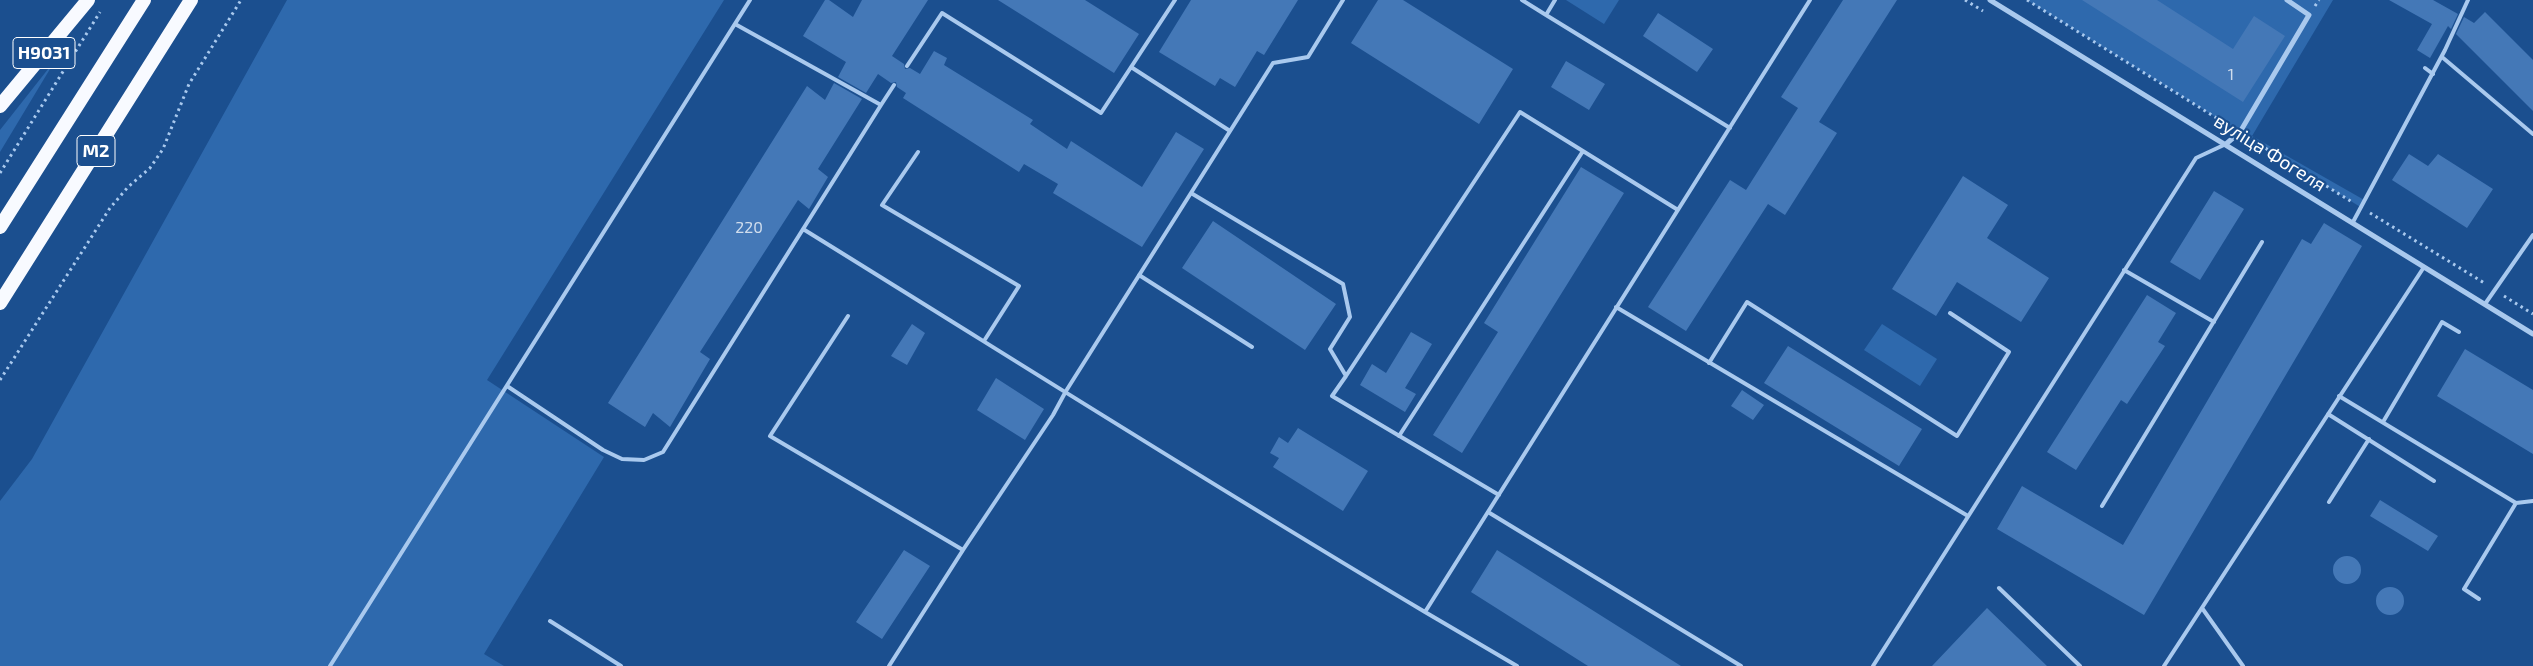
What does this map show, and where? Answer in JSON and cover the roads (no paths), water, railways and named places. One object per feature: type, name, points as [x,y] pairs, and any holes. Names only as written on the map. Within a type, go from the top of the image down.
[{"type":"highway","name":"Н9031","points":[[0,106],[88,0]]},
{"type":"highway","name":"М2","points":[[0,228],[144,0]]},
{"type":"highway","name":"М2","points":[[0,303],[191,0]]},
{"type":"street","name":"вуліца Фогеля","points":[[1990,0],[2533,334]]},
{"type":"street","points":[[2226,144],[2240,132],[2309,15],[2287,0]]},
{"type":"lane","points":[[330,666],[750,0]]},
{"type":"lane","points":[[907,66],[942,12],[1101,113],[1175,0]]},
{"type":"lane","points":[[889,666],[963,550],[1053,415],[1066,391],[1273,63],[1308,57],[1343,0]]},
{"type":"lane","points":[[1522,0],[1730,128]]},
{"type":"lane","points":[[1546,15],[1555,0]]},
{"type":"lane","points":[[1426,612],[1810,0]]},
{"type":"lane","points":[[2353,222],[2442,57],[2468,0]]},
{"type":"lane","points":[[735,24],[881,105]]},
{"type":"lane","points":[[2442,57],[2533,134]]},
{"type":"lane","points":[[1131,67],[1230,131]]},
{"type":"lane","points":[[2425,68],[2433,74]]},
{"type":"lane","points":[[506,386],[603,450],[622,459],[644,460],[663,452],[894,85]]},
{"type":"lane","points":[[1499,495],[1332,396],[1520,112],[1678,210]]},
{"type":"lane","points":[[1872,666],[2196,158],[2226,144]]},
{"type":"lane","points":[[1399,436],[1583,151]]},
{"type":"lane","points":[[918,152],[882,205],[1019,286],[984,341]]},
{"type":"lane","points":[[1191,192],[1343,284],[1350,317],[1330,349],[1346,376]]},
{"type":"lane","points":[[803,229],[1066,391],[1245,505],[1517,666]]},
{"type":"lane","points":[[2485,304],[2533,235]]},
{"type":"lane","points":[[2102,506],[2262,242]]},
{"type":"lane","points":[[2164,666],[2424,267]]},
{"type":"lane","points":[[2124,270],[2214,322]]},
{"type":"lane","points":[[1139,275],[1252,347]]},
{"type":"lane","points":[[1709,363],[1747,302],[1957,436],[2009,352],[1950,313]]},
{"type":"lane","points":[[1616,307],[1968,516]]},
{"type":"lane","points":[[848,316],[770,436],[963,550]]},
{"type":"lane","points":[[2382,422],[2442,322],[2459,332]]},
{"type":"lane","points":[[2339,396],[2516,503],[2533,502]]},
{"type":"lane","points":[[2328,414],[2355,433],[2369,439],[2434,481]]},
{"type":"lane","points":[[2329,502],[2369,439]]},
{"type":"lane","points":[[2479,598],[2464,589],[2516,503]]},
{"type":"lane","points":[[1488,512],[1741,666]]},
{"type":"lane","points":[[1998,588],[2080,666]]},
{"type":"lane","points":[[2202,608],[2242,666]]},
{"type":"lane","points":[[550,620],[622,666]]}]
